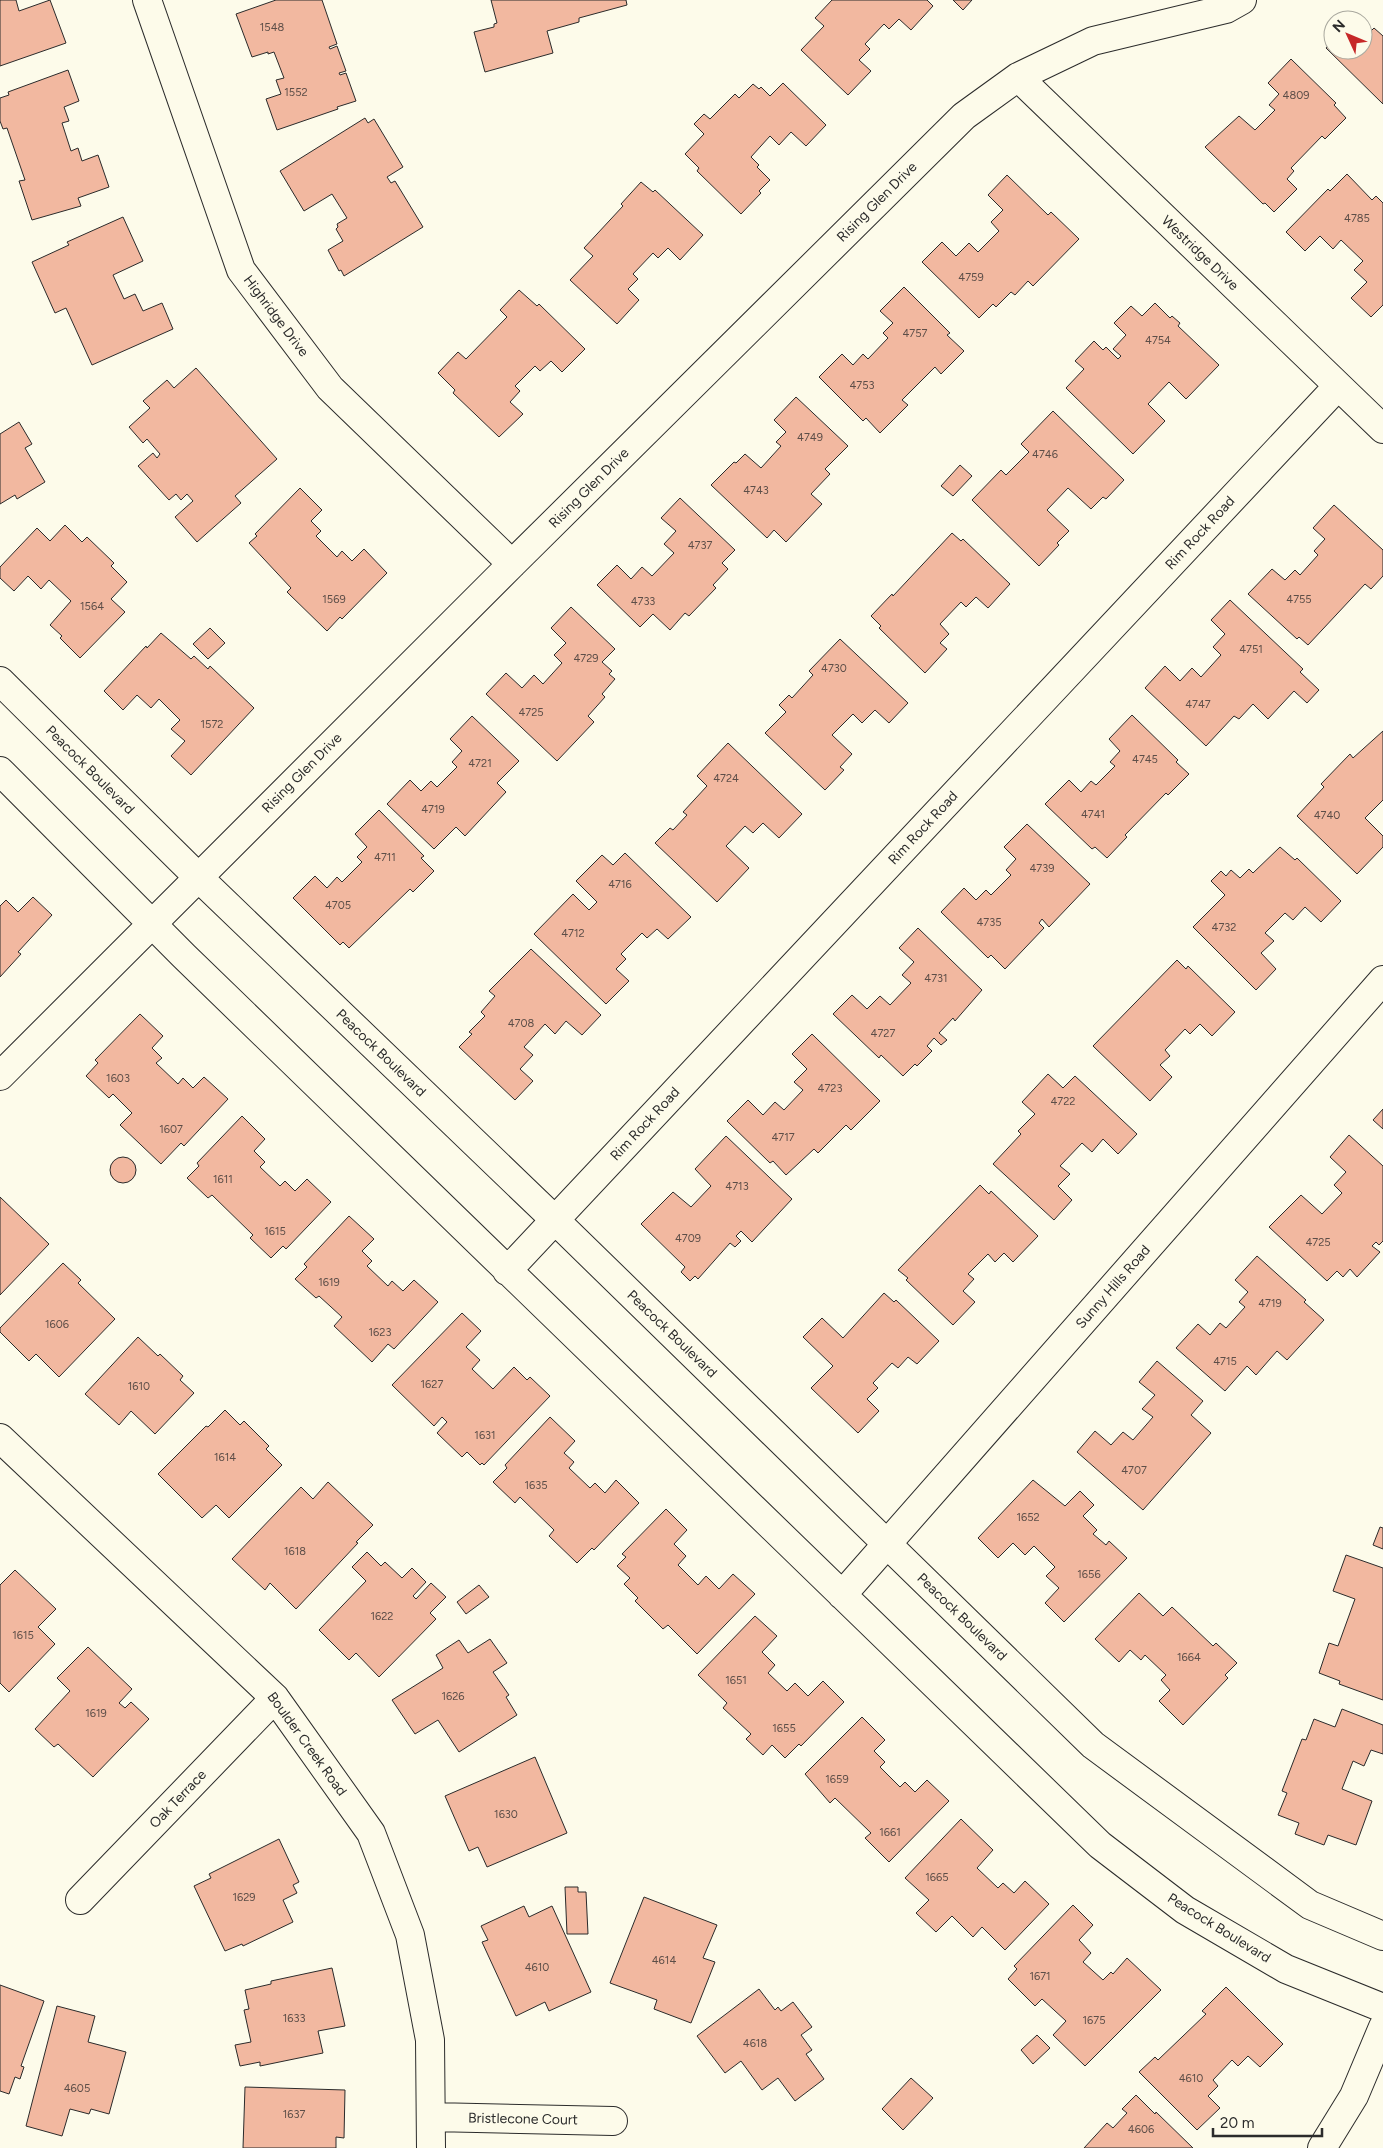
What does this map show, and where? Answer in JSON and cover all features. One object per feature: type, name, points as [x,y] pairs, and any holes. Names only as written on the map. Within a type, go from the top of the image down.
[{"type":"street","name":"Highridge Drive","points":[[147,0],[241,270],[330,388],[512,564]]},
{"type":"street","name":"Rising Glen Drive","points":[[0,1076],[512,564],[964,116],[1018,77],[1093,42],[1226,9],[1242,0]]},
{"type":"street","name":"Westridge Drive","points":[[1018,77],[1383,429]]},
{"type":"street","name":"Rim Rock Road","points":[[507,1271],[1338,386]]},
{"type":"street","name":"Peacock Boulevard","points":[[0,681],[198,877],[555,1220],[1093,1746],[1310,1905],[1383,1936]]},
{"type":"street","name":"Peacock Boulevard","points":[[0,771],[151,924],[1100,1845],[1185,1910],[1286,1969],[1383,2008]]},
{"type":"street","name":"Sunny Hills Road","points":[[842,1595],[1383,980]]},
{"type":"street","name":"Boulder Creek Road","points":[[0,1438],[276,1698],[371,1833],[410,1935],[430,2040],[432,2148]]},
{"type":"street","name":"Oak Terrace","points":[[80,1900],[276,1698]]},
{"type":"street","points":[[1322,2148],[1354,2096],[1383,2027]]},
{"type":"street","name":"Bristlecone Court","points":[[432,2117],[613,2121]]},
{"type":"building","points":[[0,0],[16,0],[19,11],[50,0],[66,43],[0,66]]},
{"type":"building","points":[[276,0],[322,0],[337,44],[329,47],[330,49],[337,46],[346,71],[339,73],[340,75],[346,73],[356,101],[277,130],[266,99],[281,94],[276,80],[284,78],[274,52],[252,57],[236,14]]},
{"type":"building","points":[[491,0],[626,0],[627,5],[579,18],[579,22],[547,31],[553,53],[485,72],[474,32],[494,27],[494,24],[497,23]]},
{"type":"building","points":[[832,0],[927,0],[933,6],[911,30],[899,19],[889,29],[884,24],[865,44],[870,49],[859,60],[871,71],[848,95],[801,50],[824,26],[815,18]]},
{"type":"building","points":[[953,0],[972,0],[963,10]]},
{"type":"building","points":[[1373,29],[1383,36],[1383,104],[1338,60],[1373,60]]},
{"type":"building","points":[[1291,59],[1336,103],[1334,105],[1346,118],[1325,139],[1322,136],[1291,168],[1294,171],[1287,179],[1297,189],[1274,212],[1265,203],[1263,204],[1205,147],[1239,116],[1255,130],[1275,110],[1269,105],[1279,94],[1268,83]]},
{"type":"building","points":[[68,70],[79,101],[64,107],[69,121],[62,123],[71,151],[78,148],[82,161],[98,155],[109,187],[78,198],[81,206],[32,220],[19,181],[25,180],[7,128],[3,129],[0,121],[0,98],[9,95],[8,92]]},
{"type":"building","points":[[783,83],[826,125],[806,146],[791,132],[779,145],[770,136],[751,157],[759,165],[757,167],[770,180],[759,191],[761,193],[741,214],[697,171],[699,168],[685,154],[704,134],[694,124],[704,114],[710,119],[735,94],[739,98],[753,84],[759,89],[761,87],[770,96]]},
{"type":"building","points":[[365,118],[368,123],[374,119],[403,167],[387,177],[391,183],[395,181],[423,227],[344,276],[341,270],[339,271],[328,250],[343,241],[336,229],[338,227],[337,224],[347,218],[332,194],[304,211],[280,171]]},
{"type":"building","points":[[1347,174],[1372,200],[1376,196],[1383,203],[1383,305],[1371,317],[1351,298],[1367,282],[1354,270],[1363,261],[1341,240],[1333,249],[1320,236],[1305,251],[1286,232],[1328,189],[1330,191]]},
{"type":"building","points":[[1007,175],[1048,215],[1051,212],[1079,239],[1033,286],[1028,281],[1015,295],[1011,292],[996,307],[993,304],[979,318],[922,262],[942,242],[956,256],[969,243],[978,252],[999,231],[991,222],[1003,210],[988,195]]},
{"type":"building","points":[[641,182],[653,192],[655,190],[703,235],[680,260],[668,248],[658,258],[653,253],[633,274],[638,279],[628,289],[639,300],[617,324],[570,280],[593,256],[584,248],[623,206],[621,204]]},
{"type":"building","points":[[123,217],[143,261],[113,275],[124,299],[135,294],[143,311],[162,303],[173,329],[92,365],[66,308],[55,313],[32,262],[69,245],[67,242]]},
{"type":"building","points":[[904,287],[950,333],[947,335],[964,351],[941,374],[935,367],[902,400],[908,405],[880,433],[866,418],[863,421],[819,377],[842,354],[853,365],[863,354],[868,359],[888,338],[883,333],[893,323],[880,311]]},
{"type":"building","points":[[519,290],[537,306],[539,304],[585,349],[562,372],[551,361],[540,371],[535,366],[515,386],[520,391],[510,402],[523,414],[499,437],[453,393],[455,390],[438,373],[458,352],[466,359],[507,317],[500,310]]},
{"type":"building","points":[[1155,303],[1170,318],[1172,316],[1180,323],[1178,326],[1219,365],[1186,399],[1169,382],[1148,404],[1165,421],[1133,454],[1066,388],[1084,369],[1075,361],[1094,341],[1103,350],[1106,347],[1118,359],[1121,356],[1113,349],[1126,335],[1114,323],[1131,306],[1142,316]]},
{"type":"building","points":[[196,368],[277,459],[235,496],[241,503],[197,542],[175,517],[193,501],[187,494],[181,500],[176,494],[169,500],[138,466],[153,453],[157,458],[160,454],[147,439],[143,443],[129,427],[150,408],[143,401],[167,380],[174,388]]},
{"type":"building","points":[[796,397],[848,446],[825,469],[830,474],[811,494],[822,504],[786,542],[774,530],[767,538],[711,485],[745,454],[761,468],[781,446],[776,442],[786,432],[774,420]]},
{"type":"building","points":[[1053,411],[1124,480],[1106,499],[1103,497],[1091,509],[1068,488],[1047,510],[1069,531],[1057,543],[1059,545],[1039,566],[972,500],[1001,470],[1006,475],[1029,452],[1021,444]]},
{"type":"building","points":[[19,422],[32,444],[25,448],[45,482],[17,499],[15,495],[0,504],[0,434]]},
{"type":"building","points":[[960,465],[972,476],[953,496],[941,486]]},
{"type":"building","points":[[300,488],[322,510],[311,521],[321,531],[316,536],[337,557],[342,551],[352,561],[364,549],[387,573],[342,619],[340,617],[327,631],[287,592],[291,588],[249,543],[257,536],[255,534]]},
{"type":"building","points":[[680,498],[735,550],[722,563],[728,569],[713,585],[716,588],[689,616],[685,613],[670,630],[653,614],[640,627],[597,585],[617,565],[631,579],[642,567],[652,576],[674,553],[664,544],[676,531],[661,518]]},
{"type":"building","points":[[1334,505],[1383,550],[1383,576],[1371,589],[1365,584],[1308,645],[1299,637],[1297,639],[1248,594],[1272,569],[1285,580],[1295,570],[1300,575],[1318,555],[1314,551],[1325,539],[1313,528]]},
{"type":"building","points":[[65,525],[82,542],[87,537],[114,563],[111,566],[127,582],[111,599],[125,612],[80,658],[50,625],[71,601],[49,580],[41,589],[28,576],[14,591],[0,578],[0,567],[37,528],[50,541]]},
{"type":"building","points":[[952,533],[961,541],[963,539],[1010,584],[988,608],[976,597],[966,607],[961,602],[940,624],[949,634],[940,643],[947,649],[925,673],[879,628],[881,626],[871,616],[892,594],[893,596]]},
{"type":"building","points":[[1230,600],[1303,669],[1300,672],[1319,690],[1307,703],[1294,691],[1268,719],[1253,704],[1239,719],[1234,716],[1206,746],[1145,688],[1165,666],[1180,681],[1192,668],[1201,677],[1221,655],[1213,647],[1225,634],[1211,620]]},
{"type":"building","points":[[571,607],[615,649],[602,662],[612,671],[609,674],[615,679],[602,694],[605,697],[588,716],[594,722],[557,761],[486,694],[506,673],[522,688],[534,675],[543,684],[562,663],[554,655],[566,643],[551,628]]},
{"type":"building","points":[[210,628],[225,643],[208,659],[193,644]]},
{"type":"building","points":[[161,633],[191,659],[194,656],[208,669],[210,666],[254,708],[191,775],[171,756],[185,741],[171,729],[180,720],[159,699],[151,708],[137,695],[123,710],[104,691],[146,646],[147,648]]},
{"type":"building","points":[[840,639],[908,703],[889,723],[875,710],[862,723],[853,714],[832,735],[852,754],[840,767],[844,770],[825,790],[765,733],[786,712],[779,705],[789,695],[792,698],[813,675],[809,671]]},
{"type":"building","points":[[1132,715],[1178,760],[1176,762],[1189,774],[1168,795],[1166,793],[1125,835],[1127,837],[1107,858],[1095,847],[1092,849],[1045,804],[1069,780],[1081,792],[1091,781],[1096,785],[1115,766],[1110,762],[1120,751],[1109,739]]},
{"type":"building","points":[[472,716],[519,761],[497,783],[506,792],[465,836],[456,827],[434,849],[387,804],[410,780],[421,791],[431,781],[437,787],[457,767],[452,762],[462,751],[450,739]]},
{"type":"building","points":[[1383,731],[1383,800],[1365,818],[1383,836],[1383,847],[1357,874],[1297,816],[1324,787],[1321,784],[1350,754],[1353,758]]},
{"type":"building","points":[[728,743],[802,814],[779,838],[763,823],[753,833],[745,826],[726,846],[749,868],[717,902],[655,843],[670,828],[673,830],[687,815],[683,812],[707,786],[697,776]]},
{"type":"building","points":[[379,810],[424,856],[421,858],[434,871],[413,892],[410,889],[349,948],[343,942],[340,945],[293,898],[315,876],[327,888],[337,877],[342,882],[362,862],[357,857],[367,847],[355,834]]},
{"type":"building","points":[[1027,824],[1090,884],[1049,927],[1042,919],[1039,923],[1044,928],[1005,969],[991,955],[988,958],[941,912],[964,888],[976,900],[986,890],[991,895],[1011,875],[1006,870],[1016,859],[1004,847]]},
{"type":"building","points":[[1280,847],[1295,860],[1297,858],[1341,901],[1321,922],[1305,907],[1293,920],[1285,913],[1265,933],[1274,941],[1261,953],[1276,969],[1256,990],[1193,927],[1225,895],[1211,881],[1221,871],[1226,876],[1231,870],[1240,878],[1249,869],[1253,873]]},
{"type":"building","points":[[625,853],[691,917],[668,939],[657,929],[647,938],[642,933],[621,954],[626,959],[616,969],[629,981],[606,1004],[534,934],[573,894],[589,910],[597,902],[576,881],[602,855],[613,865]]},
{"type":"building","points":[[33,897],[52,915],[18,952],[21,954],[0,977],[0,906],[6,900],[18,912]]},
{"type":"building","points":[[918,928],[982,990],[955,1021],[953,1018],[939,1033],[947,1040],[941,1045],[934,1038],[927,1046],[932,1051],[917,1066],[915,1064],[903,1076],[881,1055],[879,1058],[833,1014],[852,995],[867,1009],[880,996],[890,1005],[911,983],[902,975],[914,962],[899,948]]},
{"type":"building","points":[[531,949],[601,1015],[582,1035],[566,1021],[555,1034],[545,1024],[524,1047],[533,1055],[520,1069],[533,1081],[515,1100],[459,1047],[472,1034],[469,1032],[485,1016],[481,1012],[495,996],[489,991]]},
{"type":"building","points":[[1177,960],[1186,969],[1188,966],[1235,1012],[1212,1036],[1200,1024],[1190,1034],[1185,1029],[1165,1050],[1170,1056],[1160,1065],[1172,1077],[1150,1101],[1093,1046]]},
{"type":"building","points":[[140,1014],[163,1036],[152,1048],[162,1058],[156,1063],[178,1084],[183,1078],[193,1088],[204,1077],[228,1099],[184,1146],[181,1143],[161,1164],[120,1125],[132,1113],[113,1094],[109,1098],[86,1076],[98,1063],[95,1060]]},
{"type":"building","points":[[812,1034],[880,1101],[851,1130],[846,1125],[818,1153],[814,1149],[786,1175],[773,1161],[770,1163],[727,1121],[748,1100],[763,1115],[775,1102],[784,1110],[803,1090],[794,1082],[807,1069],[792,1054]]},
{"type":"building","points":[[1048,1074],[1063,1088],[1075,1076],[1137,1134],[1118,1154],[1103,1139],[1092,1152],[1082,1143],[1060,1166],[1070,1174],[1058,1186],[1072,1200],[1054,1220],[993,1164],[1021,1134],[1018,1131],[1035,1114],[1022,1102]]},
{"type":"building","points":[[1383,1109],[1383,1129],[1373,1120]]},
{"type":"building","points":[[242,1116],[265,1139],[254,1151],[265,1162],[260,1167],[280,1186],[285,1181],[295,1191],[307,1179],[331,1202],[286,1249],[283,1246],[271,1258],[250,1238],[253,1235],[212,1195],[208,1198],[187,1178],[199,1166],[197,1163]]},
{"type":"building","points":[[1349,1135],[1383,1166],[1383,1241],[1379,1245],[1376,1242],[1372,1246],[1380,1252],[1357,1277],[1350,1269],[1343,1277],[1337,1271],[1327,1281],[1269,1227],[1301,1195],[1322,1214],[1342,1193],[1334,1185],[1346,1172],[1330,1157]]},
{"type":"building","points":[[726,1136],[792,1199],[752,1242],[741,1231],[736,1236],[741,1241],[735,1247],[730,1243],[698,1279],[695,1276],[690,1281],[681,1272],[685,1267],[641,1224],[673,1192],[691,1207],[711,1186],[695,1169]]},
{"type":"building","points":[[123,1157],[133,1160],[136,1170],[133,1180],[123,1183],[113,1180],[110,1170],[113,1160]]},
{"type":"building","points":[[980,1185],[989,1194],[991,1191],[1038,1236],[1013,1262],[1004,1253],[995,1262],[988,1254],[968,1274],[974,1279],[963,1291],[975,1302],[953,1325],[898,1270]]},
{"type":"building","points":[[0,1197],[49,1244],[0,1295]]},
{"type":"building","points":[[349,1216],[374,1239],[362,1251],[372,1261],[367,1266],[388,1286],[392,1281],[403,1291],[414,1280],[438,1302],[394,1349],[388,1344],[372,1362],[334,1326],[342,1317],[319,1296],[316,1298],[295,1279],[307,1267],[304,1264]]},
{"type":"building","points":[[1257,1256],[1306,1300],[1304,1302],[1324,1320],[1287,1360],[1277,1351],[1256,1375],[1247,1366],[1225,1391],[1176,1348],[1198,1324],[1210,1335],[1220,1323],[1226,1328],[1245,1307],[1239,1302],[1248,1292],[1235,1280]]},
{"type":"building","points":[[63,1263],[81,1280],[78,1283],[115,1319],[59,1377],[36,1354],[29,1361],[0,1332],[0,1328]]},
{"type":"building","points":[[884,1293],[894,1302],[896,1300],[939,1341],[917,1364],[908,1357],[898,1368],[892,1363],[873,1383],[878,1388],[867,1399],[879,1411],[858,1433],[811,1388],[833,1366],[803,1337],[822,1318],[843,1338]]},
{"type":"building","points":[[462,1313],[481,1331],[466,1347],[480,1360],[472,1369],[493,1389],[514,1367],[527,1380],[530,1377],[550,1396],[484,1465],[482,1463],[480,1465],[467,1452],[462,1457],[437,1433],[447,1422],[442,1417],[434,1426],[392,1385]]},
{"type":"building","points":[[138,1337],[158,1356],[160,1354],[183,1376],[180,1380],[194,1393],[155,1434],[131,1411],[119,1425],[85,1394]]},
{"type":"building","points":[[1157,1361],[1203,1401],[1191,1415],[1211,1433],[1143,1510],[1077,1452],[1095,1431],[1111,1445],[1123,1432],[1133,1440],[1153,1417],[1142,1409],[1155,1395],[1139,1382]]},
{"type":"building","points":[[225,1410],[240,1425],[244,1421],[269,1446],[266,1449],[282,1465],[229,1518],[216,1505],[202,1518],[158,1474],[206,1426],[208,1427]]},
{"type":"building","points":[[550,1417],[575,1441],[564,1453],[574,1462],[569,1468],[590,1488],[595,1483],[605,1493],[616,1480],[639,1503],[594,1550],[592,1548],[577,1563],[549,1536],[554,1530],[520,1497],[515,1503],[493,1482],[507,1468],[505,1465]]},
{"type":"building","points":[[1033,1480],[1065,1506],[1080,1491],[1094,1505],[1083,1516],[1097,1530],[1093,1534],[1106,1545],[1109,1541],[1127,1558],[1064,1622],[1045,1603],[1059,1588],[1046,1576],[1055,1567],[1034,1546],[1025,1555],[1013,1543],[998,1558],[978,1538]]},
{"type":"building","points":[[328,1482],[373,1525],[296,1609],[270,1583],[265,1590],[232,1559],[301,1487],[313,1499]]},
{"type":"building","points":[[666,1509],[687,1530],[674,1544],[686,1556],[678,1565],[698,1585],[706,1576],[719,1589],[733,1574],[755,1594],[697,1654],[668,1625],[663,1629],[635,1601],[638,1598],[624,1584],[630,1578],[617,1566],[626,1557],[622,1554]]},
{"type":"building","points":[[1380,1527],[1383,1528],[1383,1549],[1373,1545]]},
{"type":"building","points":[[367,1552],[381,1566],[385,1562],[402,1578],[412,1568],[426,1582],[413,1596],[416,1599],[431,1583],[446,1597],[430,1613],[436,1619],[379,1677],[356,1653],[349,1660],[319,1630],[366,1581],[352,1567]]},
{"type":"building","points":[[1346,1555],[1383,1568],[1383,1700],[1339,1684],[1340,1681],[1319,1673],[1329,1643],[1338,1646],[1355,1599],[1333,1591]]},
{"type":"building","points":[[15,1570],[56,1609],[38,1627],[55,1644],[9,1692],[0,1683],[0,1585]]},
{"type":"building","points":[[479,1585],[489,1597],[466,1614],[457,1602]]},
{"type":"building","points":[[1139,1593],[1163,1616],[1172,1607],[1213,1646],[1216,1643],[1237,1663],[1225,1675],[1228,1678],[1183,1725],[1159,1701],[1170,1690],[1161,1680],[1166,1675],[1145,1655],[1141,1660],[1130,1650],[1119,1662],[1095,1639]]},
{"type":"building","points":[[755,1616],[777,1636],[762,1652],[775,1665],[768,1673],[787,1691],[795,1683],[808,1696],[823,1681],[844,1702],[801,1746],[799,1744],[785,1758],[772,1745],[763,1755],[746,1739],[751,1734],[723,1708],[727,1703],[698,1675]]},
{"type":"building","points":[[490,1639],[507,1663],[493,1672],[509,1695],[506,1697],[517,1715],[459,1752],[438,1720],[415,1734],[392,1700],[443,1668],[436,1655],[459,1640],[468,1653]]},
{"type":"building","points":[[88,1647],[132,1689],[119,1703],[125,1708],[131,1702],[149,1719],[93,1777],[58,1744],[54,1747],[35,1729],[70,1691],[57,1678]]},
{"type":"building","points":[[1342,1709],[1383,1725],[1383,1754],[1371,1750],[1364,1766],[1353,1761],[1342,1789],[1372,1801],[1356,1845],[1328,1835],[1324,1845],[1295,1834],[1299,1823],[1278,1815],[1287,1793],[1282,1791],[1302,1739],[1306,1740],[1314,1719],[1335,1727]]},
{"type":"building","points":[[862,1717],[885,1740],[874,1751],[885,1762],[880,1767],[900,1787],[905,1782],[915,1792],[927,1780],[949,1801],[889,1862],[865,1838],[871,1833],[835,1798],[830,1803],[805,1774]]},
{"type":"building","points":[[535,1757],[567,1833],[487,1867],[478,1847],[469,1851],[445,1796]]},
{"type":"building","points":[[961,1819],[993,1850],[977,1868],[998,1888],[1003,1883],[1014,1893],[1025,1881],[1049,1904],[1005,1950],[982,1927],[973,1937],[952,1916],[936,1932],[916,1913],[929,1900],[905,1878]]},
{"type":"building","points":[[279,1839],[299,1882],[293,1885],[297,1893],[283,1900],[293,1922],[243,1946],[242,1944],[225,1951],[194,1886],[211,1878],[209,1874]]},
{"type":"building","points":[[565,1887],[578,1887],[578,1892],[586,1892],[588,1934],[567,1934]]},
{"type":"building","points":[[644,1897],[717,1925],[703,1958],[715,1962],[691,2023],[654,2009],[657,2000],[610,1983]]},
{"type":"building","points":[[1073,1905],[1093,1925],[1079,1940],[1091,1953],[1083,1962],[1103,1980],[1111,1972],[1113,1974],[1127,1958],[1161,1990],[1085,2066],[1053,2035],[1066,2021],[1042,1999],[1035,2006],[1008,1979],[1017,1969],[1014,1966]]},
{"type":"building","points":[[524,1906],[529,1917],[552,1906],[591,1992],[549,2011],[545,2002],[516,2016],[482,1942],[488,1940],[481,1926]]},
{"type":"building","points":[[332,1968],[345,2026],[318,2031],[323,2053],[260,2066],[260,2062],[240,2066],[235,2045],[251,2042],[244,2010],[249,2009],[245,1990],[271,1984],[271,1981]]},
{"type":"building","points":[[0,1985],[44,2001],[21,2066],[24,2067],[20,2079],[15,2077],[9,2094],[0,2091]]},
{"type":"building","points":[[1226,1987],[1283,2044],[1260,2067],[1248,2056],[1238,2066],[1232,2060],[1213,2080],[1218,2086],[1208,2096],[1220,2108],[1197,2130],[1139,2072],[1155,2057],[1158,2060],[1206,2014],[1202,2011]]},
{"type":"building","points":[[759,1989],[775,2010],[778,2007],[781,2011],[793,2002],[812,2027],[801,2035],[812,2050],[806,2054],[824,2079],[795,2101],[778,2078],[762,2090],[741,2061],[725,2073],[697,2036]]},
{"type":"building","points":[[57,2006],[95,2016],[88,2042],[126,2052],[109,2114],[91,2109],[89,2114],[70,2109],[62,2136],[26,2126]]},
{"type":"building","points":[[1037,2035],[1050,2048],[1033,2064],[1021,2050]]},
{"type":"building","points":[[911,2078],[933,2098],[903,2130],[882,2109]]},
{"type":"building","points":[[245,2087],[345,2090],[344,2138],[336,2137],[336,2148],[243,2148]]},
{"type":"building","points":[[1136,2095],[1193,2148],[1084,2148],[1107,2123],[1113,2128],[1127,2113],[1122,2109]]}]
